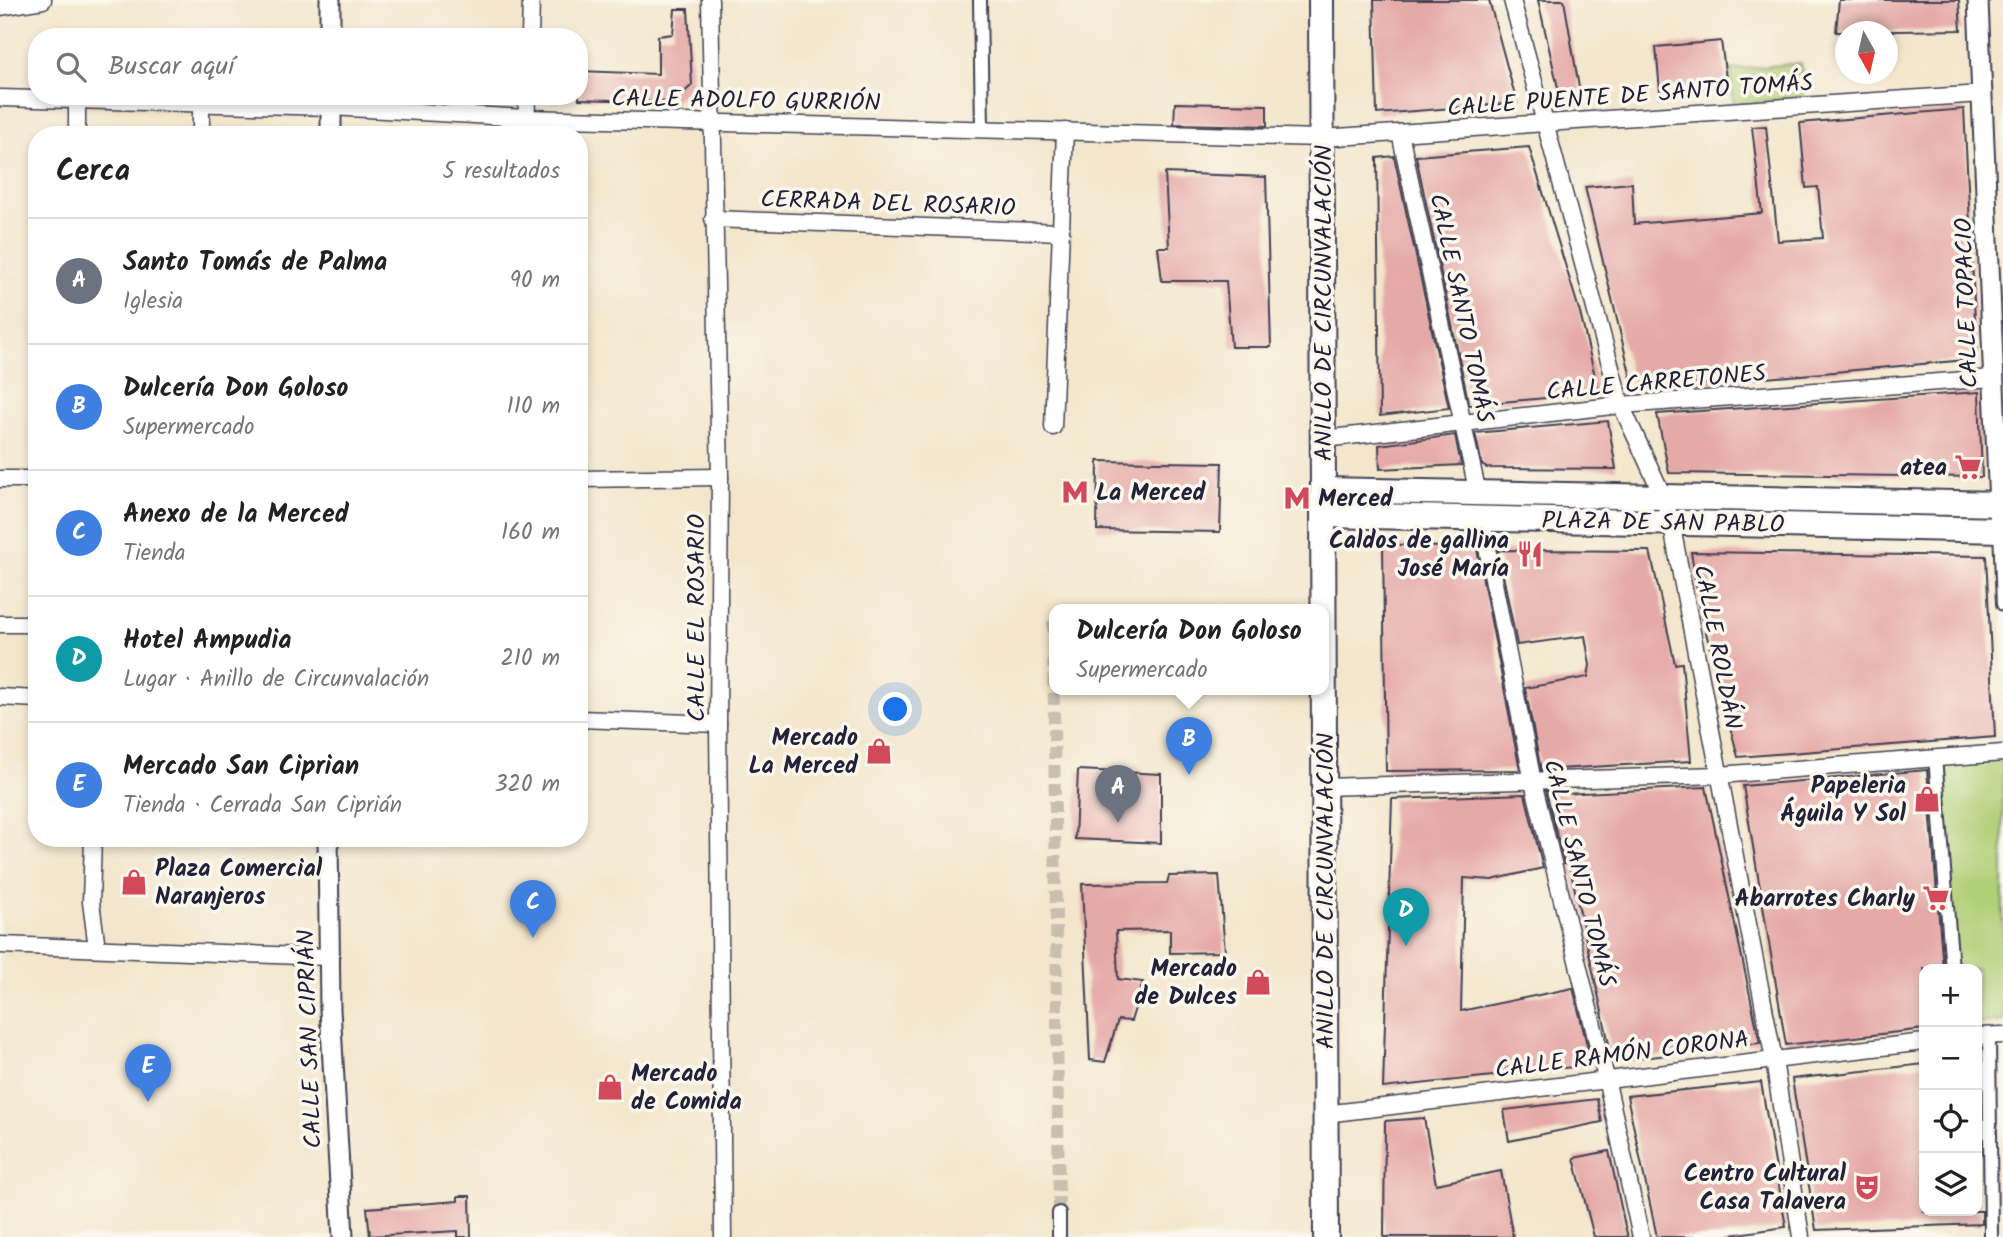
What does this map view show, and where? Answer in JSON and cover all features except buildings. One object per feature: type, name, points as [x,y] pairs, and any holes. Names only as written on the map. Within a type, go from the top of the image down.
[{"type":"main road","name":"ANILLO DE CIRCUNVALACIÓN","points":[[1321,0],[1324,604]]},
{"type":"main road","points":[[1324,490],[1480,506],[1663,496],[2001,504]]},
{"type":"main road","name":"PLAZA DE SAN PABLO","points":[[1324,515],[1480,506],[1671,522],[2002,530]]},
{"type":"main road","name":"ANILLO DE CIRCUNVALACIÓN","points":[[1324,695],[1326,1237]]},
{"type":"street","points":[[0,7],[43,0]]},
{"type":"street","points":[[330,0],[330,28]]},
{"type":"street","points":[[530,28],[531,0]]},
{"type":"street","name":"CALLE EL ROSARIO","points":[[710,0],[720,477],[718,724],[723,1237]]},
{"type":"street","points":[[979,0],[982,128]]},
{"type":"street","name":"CALLE ROLDÁN","points":[[1512,0],[1620,405],[1663,496],[1671,522],[1774,1060],[1801,1237]]},
{"type":"street","name":"CALLE TOPACIO","points":[[1978,0],[2001,504],[2003,604]]},
{"type":"street","name":"CALLE PUENTE DE SANTO TOMÁS","points":[[1322,138],[1982,94]]},
{"type":"street","name":"CALLE ADOLFO GURRIÓN","points":[[0,98],[28,99]]},
{"type":"street","points":[[77,105],[77,126]]},
{"type":"street","points":[[201,105],[201,126]]},
{"type":"street","points":[[331,105],[331,126]]},
{"type":"street","name":"CALLE ADOLFO GURRIÓN","points":[[368,105],[526,118],[1322,138]]},
{"type":"street","points":[[526,126],[527,105]]},
{"type":"street","points":[[1053,427],[1065,131]]},
{"type":"street","name":"CALLE SANTO TOMÁS","points":[[1400,133],[1465,424],[1533,782],[1606,1077],[1641,1237]]},
{"type":"street","name":"CERRADA DEL ROSARIO","points":[[713,219],[1061,232]]},
{"type":"street","name":"CALLE CARRETONES","points":[[1324,439],[1620,405],[1994,378]]},
{"type":"street","points":[[588,479],[720,477]]},
{"type":"street","points":[[0,479],[28,479]]},
{"type":"street","points":[[0,624],[28,624]]},
{"type":"street","points":[[0,697],[28,699]]},
{"type":"street","points":[[588,719],[718,724]]},
{"type":"street","points":[[1324,786],[1719,775],[2003,753]]},
{"type":"street","points":[[1935,757],[1952,964]]},
{"type":"street","points":[[93,847],[91,902],[97,948]]},
{"type":"street","name":"CALLE SAN CIPRIÁN","points":[[328,847],[329,957],[343,1237]]},
{"type":"street","points":[[0,945],[329,957]]},
{"type":"street","points":[[1990,1036],[1991,1237]]},
{"type":"street","name":"CALLE RAMÓN CORONA","points":[[1325,1114],[1606,1077],[1919,1043]]},
{"type":"street","points":[[1059,1213],[1059,1237]]},
{"type":"green space","points":[[1801,63],[1804,97],[1734,105],[1730,70]]},
{"type":"green space","points":[[2003,761],[2003,1021],[1982,1023],[1982,964],[1952,964],[1935,764]]},
{"type":"tunnel","points":[[1054,695],[1059,1213]]},
{"type":"place","name":"atea","points":[[1968,467]]},
{"type":"place","name":"La Merced","points":[[1075,492]]},
{"type":"place","name":"Merced","points":[[1297,498]]},
{"type":"place","name":"Caldos de gallina José María","points":[[1530,554]]},
{"type":"place","name":"Mercado La Merced","points":[[879,751]]},
{"type":"place","name":"Dulcería Don Goloso","points":[[1189,775]]},
{"type":"place","name":"Papeleria Águila Y Sol","points":[[1927,799]]},
{"type":"place","name":"Santo Tomás de Palma","points":[[1118,823]]},
{"type":"place","name":"Plaza Comercial Naranjeros","points":[[134,882]]},
{"type":"place","name":"Abarrotes Charly","points":[[1936,898]]},
{"type":"place","name":"Anexo de la Merced","points":[[533,938]]},
{"type":"place","name":"Hotel Ampudia","points":[[1406,946]]},
{"type":"place","name":"Mercado de Dulces","points":[[1258,982]]},
{"type":"place","name":"Mercado de Comida","points":[[610,1087]]},
{"type":"place","name":"Mercado San Ciprian","points":[[148,1102]]},
{"type":"place","name":"Centro Cultural Casa Talavera","points":[[1867,1187]]}]
